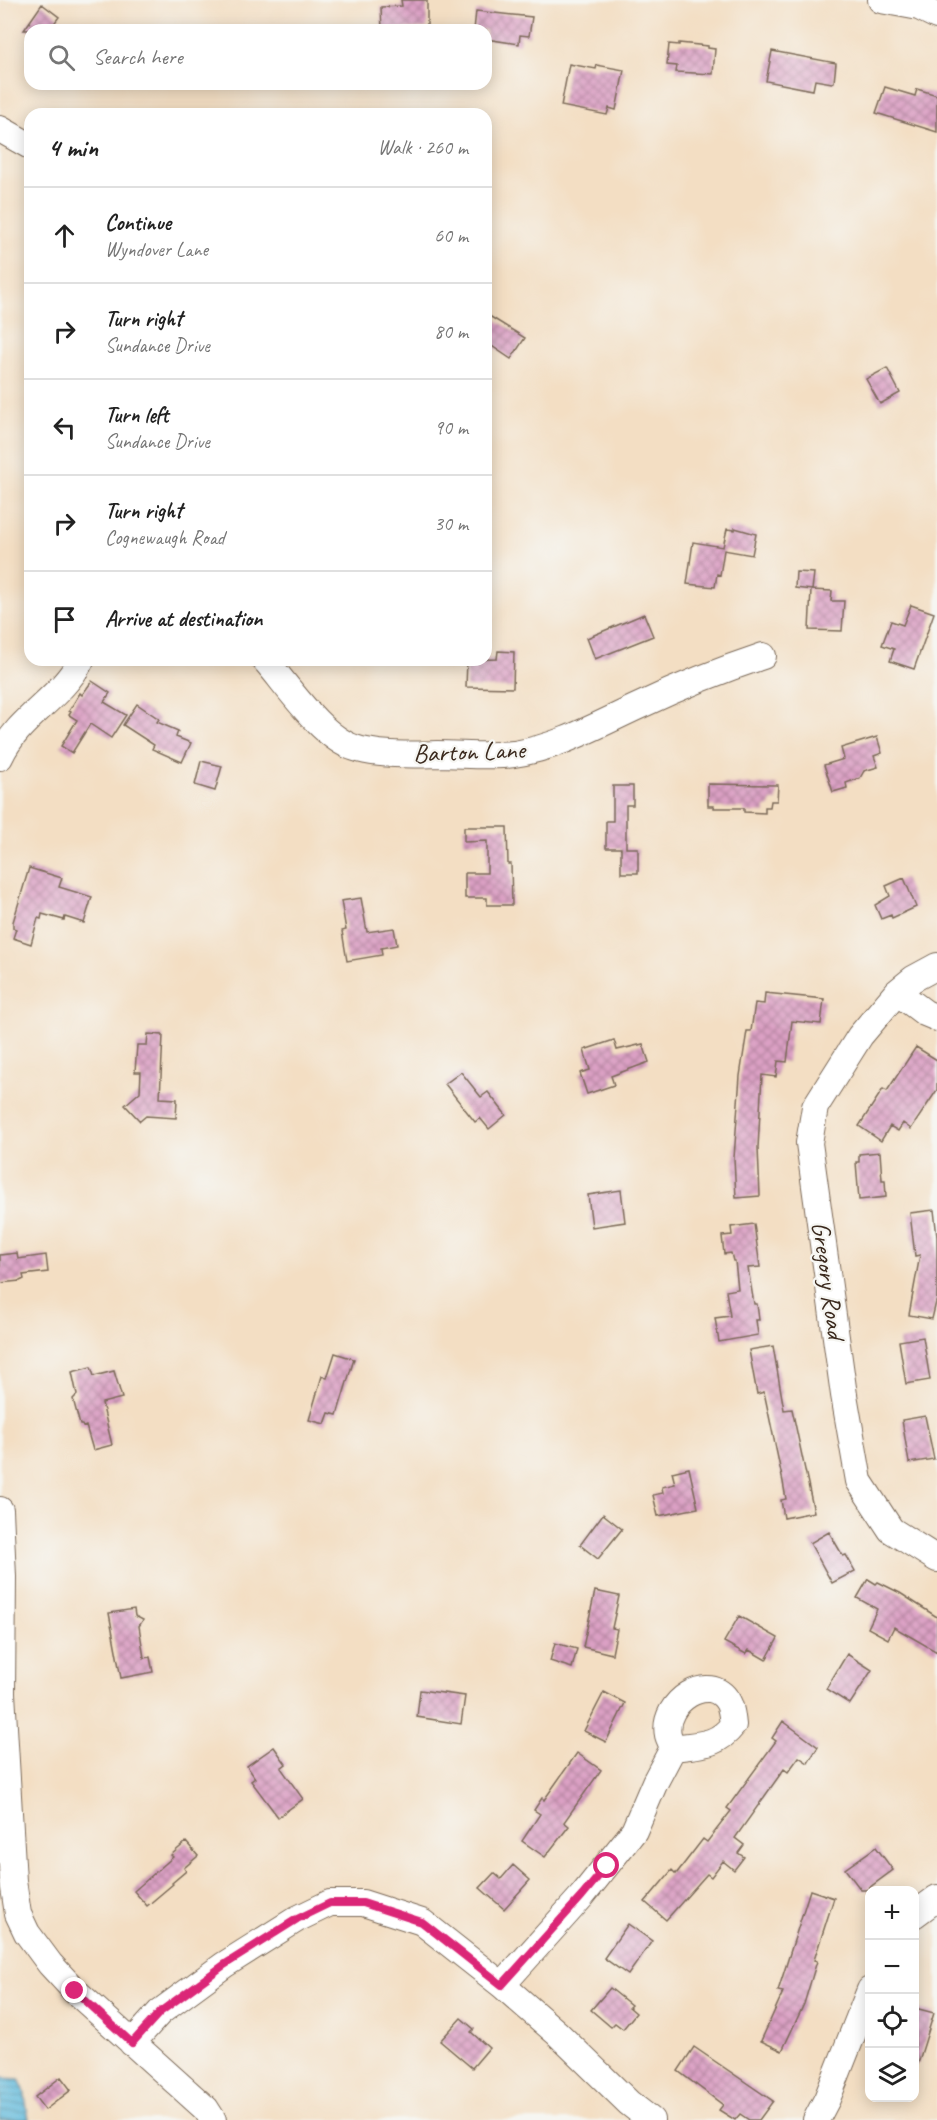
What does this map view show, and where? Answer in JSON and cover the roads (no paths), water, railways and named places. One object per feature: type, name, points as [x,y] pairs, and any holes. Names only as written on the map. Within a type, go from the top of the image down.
[{"type":"street","points":[[881,0],[919,7],[937,16]]},
{"type":"street","points":[[0,129],[24,143]]},
{"type":"street","name":"Barton Lane","points":[[270,666],[297,700],[333,735],[355,748],[418,755],[513,754],[549,746],[590,730],[681,687],[763,656]]},
{"type":"street","points":[[0,757],[17,729],[60,690],[77,666]]},
{"type":"street","name":"Gregory Road","points":[[937,966],[897,992],[860,1036],[814,1107],[809,1143],[844,1395],[859,1481],[891,1530],[937,1559]]},
{"type":"street","points":[[897,992],[925,1013],[937,1018]]},
{"type":"street","points":[[0,1510],[3,1577],[2,1693],[5,1802],[18,1914],[27,1933],[50,1964],[75,1991],[206,2109],[213,2120]]},
{"type":"street","points":[[502,1985],[582,1896],[634,1831],[655,1782],[674,1748]]},
{"type":"street","points":[[919,1912],[937,1898]]},
{"type":"street","points":[[132,2043],[160,2012],[224,1965],[297,1919],[330,1903],[363,1903],[422,1922],[502,1985],[557,2033],[629,2103],[651,2120]]},
{"type":"street","points":[[816,2120],[827,2099],[868,1994]]},
{"type":"water","points":[[0,2078],[19,2079],[24,2090],[29,2120],[0,2120]]}]
